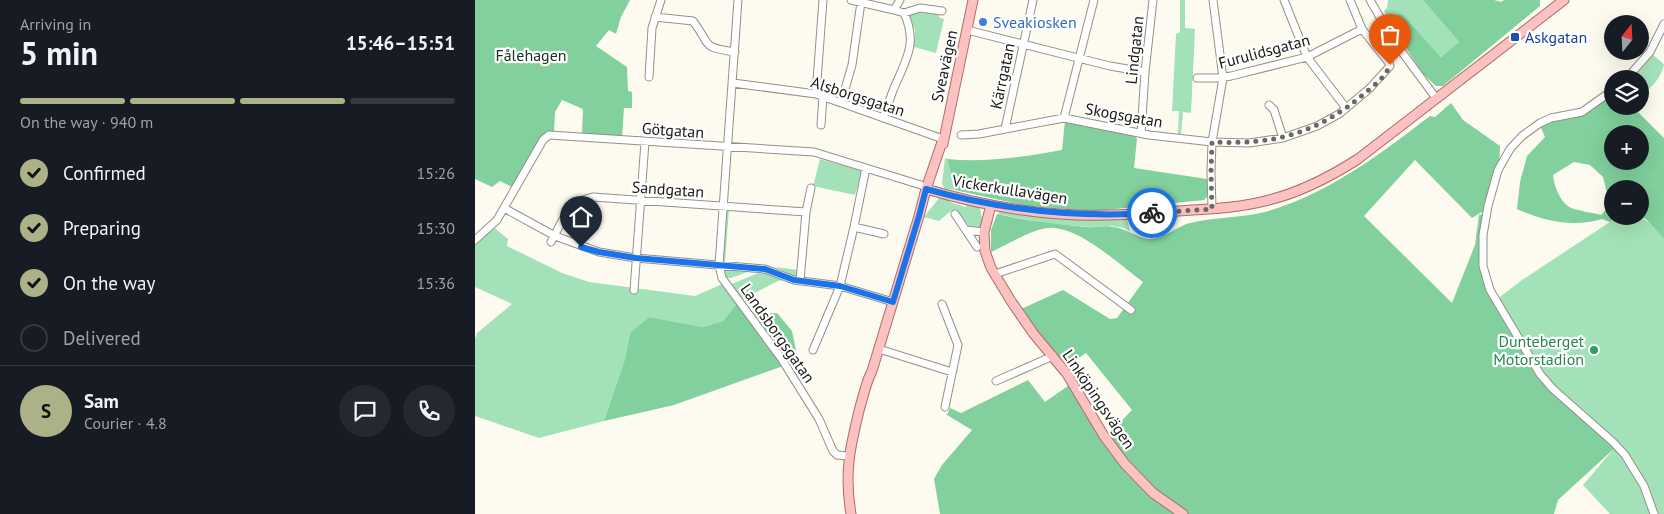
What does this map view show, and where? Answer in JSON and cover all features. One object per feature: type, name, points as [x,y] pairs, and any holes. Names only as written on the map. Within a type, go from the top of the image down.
[{"type":"main road","name":"Sveavägen","points":[[851,514],[847,481],[849,456],[865,388],[879,349],[926,188],[942,154],[943,139],[973,0]]},
{"type":"main road","name":"Vickerkullavägen","points":[[926,188],[991,205],[1038,212],[1083,215],[1125,215],[1212,209],[1269,200],[1306,188],[1358,159],[1564,0]]},
{"type":"main road","name":"Linköpingsvägen","points":[[991,205],[984,232],[985,252],[995,274],[1023,320],[1067,374],[1098,426],[1125,464],[1148,489],[1183,514]]},
{"type":"street","points":[[649,78],[651,37],[661,0]]},
{"type":"street","name":"Landsborgsgatan","points":[[738,0],[719,265],[722,278],[781,358],[819,419],[833,451],[840,455],[849,456]]},
{"type":"street","points":[[821,125],[819,95],[823,0]]},
{"type":"street","points":[[851,0],[904,13],[921,8],[942,11]]},
{"type":"street","points":[[893,10],[900,0]]},
{"type":"street","name":"Kärrgatan","points":[[1005,129],[1033,0]]},
{"type":"street","points":[[1065,118],[1094,0]]},
{"type":"street","name":"Lindgatan","points":[[1141,133],[1153,0]]},
{"type":"street","points":[[1212,209],[1212,142],[1223,78],[1213,0]]},
{"type":"street","points":[[1283,0],[1307,56],[1346,108]]},
{"type":"street","points":[[1350,0],[1362,29]]},
{"type":"street","points":[[1370,0],[1393,40],[1436,98]]},
{"type":"street","points":[[841,103],[852,66],[861,2]]},
{"type":"street","points":[[883,118],[911,47],[911,29],[904,13]]},
{"type":"street","points":[[655,17],[693,22],[708,45],[717,49],[735,52]]},
{"type":"street","points":[[1635,70],[1662,35],[1664,24]]},
{"type":"street","name":"Furulidsgatan","points":[[1197,78],[1223,78],[1307,56],[1362,29]]},
{"type":"street","name":"Skogsgatan","points":[[961,135],[1065,118],[1141,133],[1212,142],[1249,143],[1283,138],[1317,126],[1346,108],[1369,90],[1390,66],[1362,29]]},
{"type":"street","points":[[967,30],[1145,72]]},
{"type":"street","name":"Alsborgsgatan","points":[[733,83],[819,95],[943,139]]},
{"type":"street","points":[[1604,96],[1582,112],[1551,118],[1541,123],[1522,136],[1510,149],[1498,170],[1488,206],[1483,235],[1483,266],[1490,290],[1540,374],[1553,390],[1613,442],[1625,455],[1644,486],[1654,514]]},
{"type":"street","points":[[1269,105],[1274,110],[1283,138]]},
{"type":"street","name":"Götgatan","points":[[475,240],[497,220],[543,140],[549,135],[819,153],[926,188]]},
{"type":"street","points":[[634,290],[645,142]]},
{"type":"street","points":[[813,350],[840,286],[865,168]]},
{"type":"street","points":[[800,281],[811,188]]},
{"type":"street","name":"Sandgatan","points":[[553,239],[570,208],[584,199],[593,197],[807,212]]},
{"type":"street","points":[[505,208],[553,239],[599,252],[636,258],[765,269],[800,281],[840,286],[893,302]]},
{"type":"street","points":[[955,214],[977,247]]},
{"type":"street","points":[[854,227],[884,234]]},
{"type":"street","points":[[966,230],[984,232]]},
{"type":"street","points":[[995,274],[1055,254],[1131,310]]},
{"type":"street","points":[[942,304],[958,345],[945,407]]},
{"type":"street","points":[[879,349],[953,372]]},
{"type":"street","points":[[997,381],[1053,356]]},
{"type":"green space","name":"Fålehagen","points":[[475,0],[630,0],[621,17],[616,34],[609,30],[596,46],[627,67],[628,91],[632,92],[632,108],[624,108],[622,137],[582,134],[583,109],[562,100],[555,112],[554,132],[550,132],[512,187],[500,181],[492,187],[475,179]]},
{"type":"green space","points":[[1180,0],[1185,0],[1185,28],[1195,29],[1191,113],[1183,112],[1181,134],[1178,134],[1179,111],[1172,111],[1176,34],[1180,32]]},
{"type":"green space","points":[[1388,0],[1423,0],[1459,42],[1441,57],[1403,15],[1399,14],[1389,22],[1384,11],[1387,8]]},
{"type":"green space","points":[[1423,0],[1494,0],[1501,2],[1504,0],[1540,0],[1540,6],[1443,86],[1436,86],[1423,74],[1389,22],[1399,14],[1403,15],[1441,57],[1459,42]]},
{"type":"green space","points":[[915,10],[937,13],[940,18],[944,19],[936,53],[914,47],[915,30],[910,17],[911,13]]},
{"type":"green space","points":[[1653,55],[1664,64],[1661,73],[1649,88],[1649,70],[1640,70]]},
{"type":"green space","points":[[1604,94],[1604,115],[1641,115],[1664,138],[1664,239],[1649,222],[1649,180],[1604,181],[1603,177],[1590,165],[1574,162],[1553,175],[1555,184],[1558,193],[1569,207],[1601,215],[1604,212],[1604,220],[1581,223],[1559,222],[1537,217],[1517,209],[1520,182],[1527,156],[1545,137],[1539,123],[1595,100]]},
{"type":"green space","points":[[1451,103],[1463,120],[1500,146],[1499,168],[1487,209],[1472,218],[1415,160],[1364,216],[1452,303],[1475,245],[1479,215],[1487,213],[1482,258],[1489,288],[1536,370],[1617,446],[1558,500],[1554,514],[940,514],[934,479],[942,465],[972,430],[947,415],[950,408],[961,413],[1028,380],[1045,402],[1075,381],[1102,438],[1129,463],[1109,434],[1132,410],[1086,353],[1066,367],[1019,310],[1063,290],[1110,319],[1117,318],[1143,282],[1090,242],[1066,230],[1048,228],[1031,232],[991,252],[991,230],[997,214],[1065,225],[1110,226],[1149,239],[1160,237],[1190,223],[1265,212],[1310,195],[1352,172],[1430,116],[1435,117]]},
{"type":"green space","points":[[1065,121],[1135,136],[1137,139],[1134,168],[1207,179],[1207,197],[1204,200],[1095,211],[1027,206],[955,190],[947,159],[990,160],[1062,150]]},
{"type":"green space","points":[[945,158],[947,159],[955,190],[945,189],[942,184]]},
{"type":"green space","points":[[820,159],[862,171],[855,195],[813,186]]},
{"type":"green space","points":[[939,198],[966,207],[966,205],[973,205],[980,208],[982,219],[980,227],[969,226],[956,211],[951,211],[939,221],[924,217]]},
{"type":"green space","points":[[726,209],[729,209],[725,263],[722,261]]},
{"type":"green space","points":[[1001,210],[1026,215],[1127,219],[1130,232],[1124,228],[1111,226],[1091,227],[1044,223],[998,214]]},
{"type":"green space","points":[[1130,217],[1147,218],[1149,228],[1146,232],[1137,229],[1131,223]]},
{"type":"green space","points":[[1178,217],[1176,221],[1168,228],[1162,230],[1154,229],[1153,219]]},
{"type":"green space","name":"Dunteberget Motorstadion","points":[[1649,223],[1664,239],[1664,514],[1610,514],[1583,485],[1617,445],[1536,370],[1496,300],[1522,280],[1605,225],[1649,225]]},
{"type":"green space","points":[[492,226],[508,239],[507,246],[562,273],[589,282],[695,296],[727,282],[729,285],[761,272],[769,272],[784,280],[778,281],[739,301],[723,321],[703,327],[649,317],[630,333],[625,359],[604,421],[539,438],[475,416],[475,339],[477,333],[512,304],[475,287],[475,240]]},
{"type":"green space","points":[[775,267],[798,270],[796,277]]},
{"type":"green space","points":[[727,268],[750,271],[727,278],[724,274]]},
{"type":"green space","points":[[739,301],[752,314],[777,313],[792,331],[797,355],[800,360],[674,405],[604,421],[625,359],[630,333],[649,317],[703,327],[723,321]]},
{"type":"way so far","points":[[1152,213],[1212,209],[1212,142],[1249,143],[1271,140],[1283,138],[1317,126],[1339,114],[1369,90],[1390,65]]},
{"type":"place","name":"Sveakiosken","points":[[983,22]]},
{"type":"place","name":"Askgatan","points":[[1515,37]]},
{"type":"place","name":"Dunteberget Motorstadion","points":[[1594,350]]},
{"type":"route","points":[[581,247],[636,258],[765,269],[794,280],[840,286],[893,302],[926,189],[982,204],[1038,212],[1107,216],[1152,213]]}]
